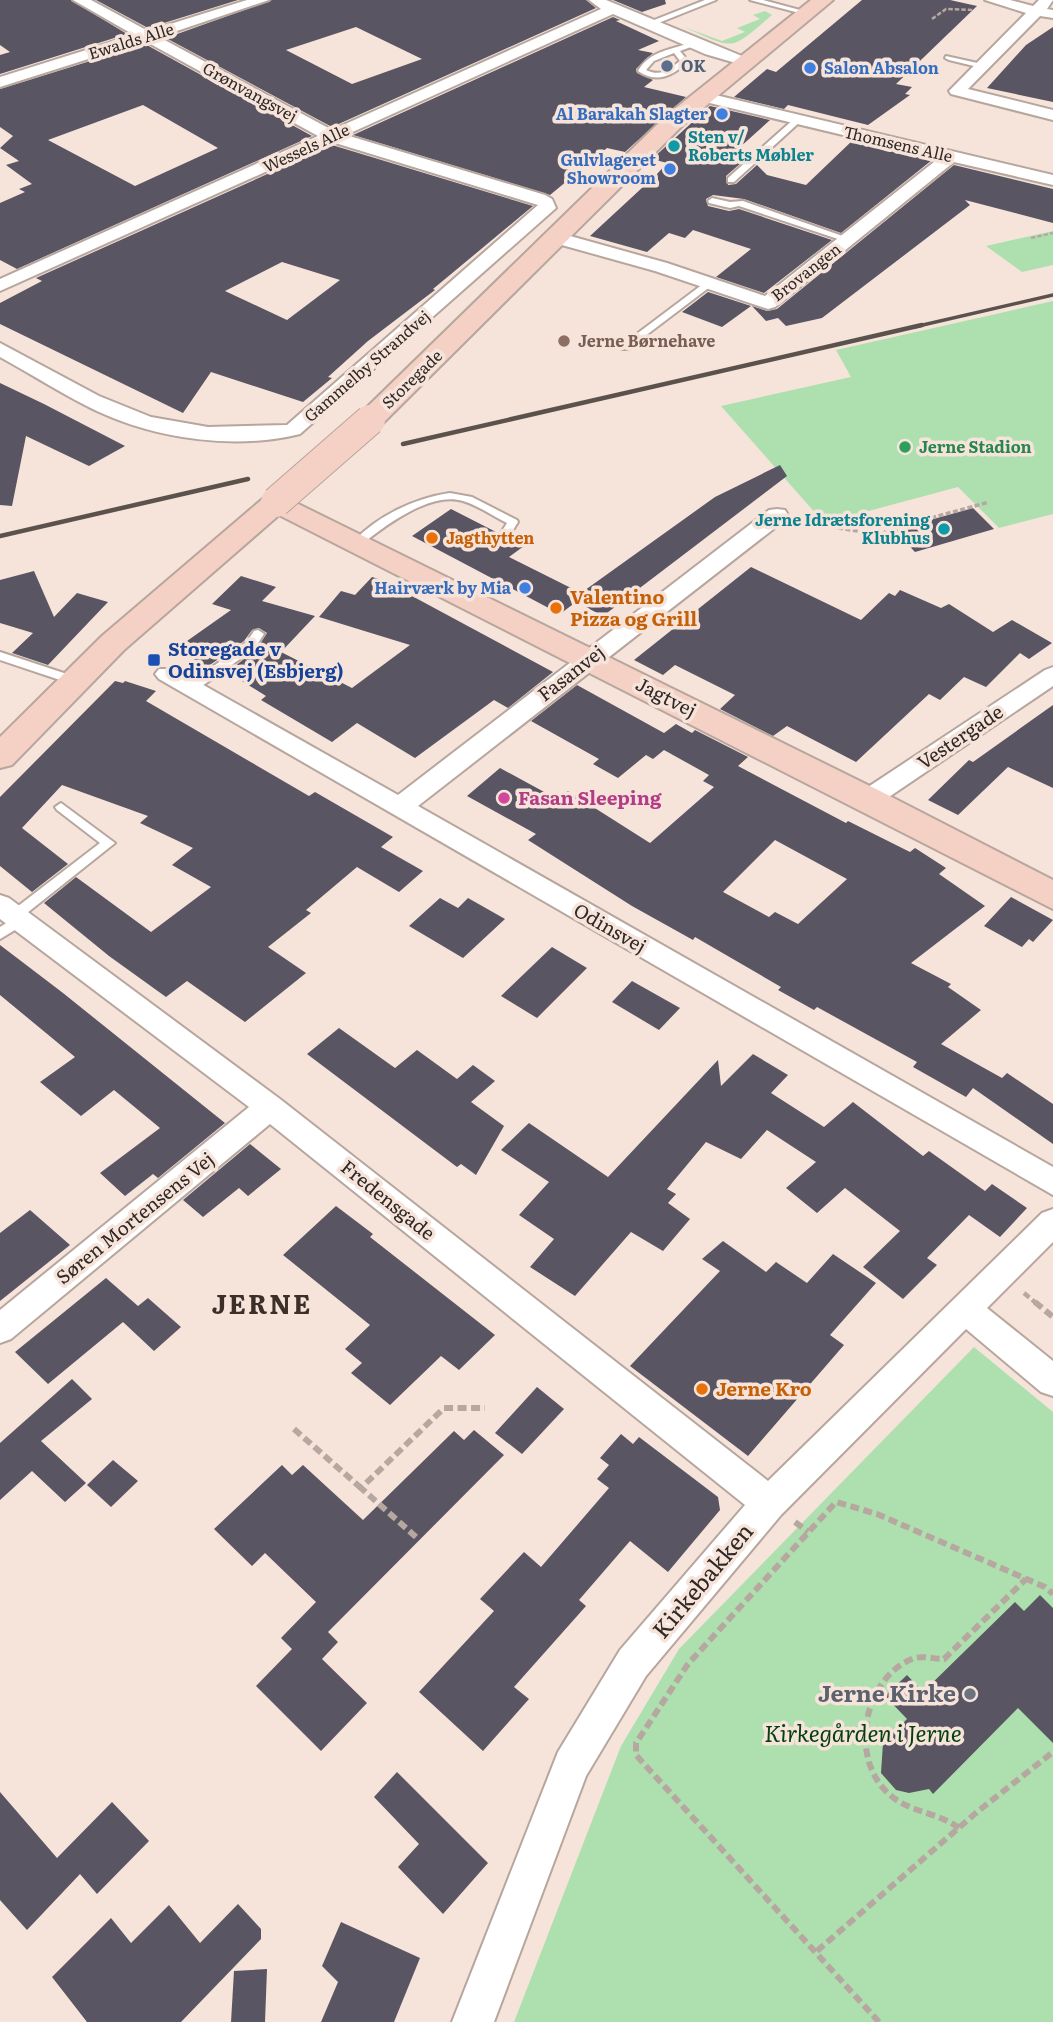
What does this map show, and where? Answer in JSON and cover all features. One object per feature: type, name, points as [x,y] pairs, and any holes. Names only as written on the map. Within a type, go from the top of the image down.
[{"type":"street","name":"Grønvangsvej","points":[[80,0],[331,136],[539,199],[547,205]]},
{"type":"street","name":"Ewalds Alle","points":[[0,82],[262,0]]},
{"type":"street","points":[[593,0],[695,44],[746,61]]},
{"type":"street","points":[[992,0],[1041,5],[1053,15]]},
{"type":"street","points":[[1041,5],[957,91],[1053,115]]},
{"type":"street","name":"Storegade","points":[[0,757],[75,681],[169,593],[370,420],[702,97],[815,6]]},
{"type":"street","name":"Wessels Alle","points":[[0,286],[612,9]]},
{"type":"street","name":"Thomsens Alle","points":[[702,97],[1053,180]]},
{"type":"street","name":"Brovangen","points":[[557,237],[768,303],[950,157]]},
{"type":"street","name":"Gammelby Strandvej","points":[[0,349],[123,415],[169,428],[260,435],[293,430],[542,214],[547,205]]},
{"type":"street","name":"Jagtvej","points":[[276,502],[868,799],[1053,896]]},
{"type":"street","name":"Fasanvej","points":[[400,807],[776,515]]},
{"type":"street","name":"Odinsvej","points":[[167,674],[1053,1182]]},
{"type":"street","name":"Vestergade","points":[[868,799],[1053,675]]},
{"type":"street","name":"Fredensgade","points":[[9,919],[271,1107],[769,1503]]},
{"type":"street","name":"Søren Mortensens Vej","points":[[0,1329],[271,1107]]},
{"type":"street","name":"Kirkebakken","points":[[473,2022],[571,1765],[633,1663],[769,1503],[1053,1222]]},
{"type":"street","points":[[965,1310],[1053,1381]]},
{"type":"lane","points":[[648,24],[712,0]]},
{"type":"lane","points":[[754,0],[815,6]]},
{"type":"lane","points":[[677,52],[684,61],[666,76],[653,76],[642,71],[652,58],[695,44]]},
{"type":"lane","points":[[949,58],[982,66]]},
{"type":"lane","points":[[731,180],[797,120]]},
{"type":"lane","points":[[712,201],[730,205],[740,203],[847,239]]},
{"type":"lane","points":[[625,347],[710,283]]},
{"type":"lane","points":[[358,542],[374,528],[418,503],[460,496],[513,522],[501,541]]},
{"type":"lane","points":[[191,688],[250,646],[258,634]]},
{"type":"lane","points":[[0,656],[75,681]]},
{"type":"lane","points":[[9,919],[109,843],[61,807]]},
{"type":"path","points":[[932,19],[946,9],[978,11]]},
{"type":"path","points":[[1031,238],[1053,233]]},
{"type":"path","points":[[776,515],[806,523],[882,535],[887,530],[989,502]]},
{"type":"path","points":[[361,1488],[444,1408],[485,1408]]},
{"type":"path","points":[[293,1429],[416,1537]]},
{"type":"path","points":[[879,2022],[636,1755],[636,1743],[688,1664],[836,1502],[877,1514],[1026,1579],[1053,1594]]},
{"type":"path","points":[[959,1828],[939,1816],[919,1814],[893,1800],[871,1771],[865,1749],[868,1705],[894,1670],[913,1658],[944,1659],[1026,1579]]},
{"type":"path","points":[[817,1951],[959,1828],[1053,1752]]},
{"type":"green space","points":[[765,11],[772,15],[747,36],[731,44],[713,40],[684,27],[722,41],[745,32],[737,28],[760,19],[753,15]]},
{"type":"green space","points":[[1053,231],[1053,265],[1022,272],[986,246]]},
{"type":"green space","name":"Jerne Stadion","points":[[1053,301],[1053,514],[999,528],[958,487],[824,523],[721,406],[851,377],[836,350]]},
{"type":"green space","name":"Kirkegården i Jerne","points":[[974,1347],[1053,1412],[1053,2022],[514,2022],[621,1746],[679,1649]]},
{"type":"building","points":[[0,0],[71,0],[127,34],[0,74],[0,55],[10,52],[0,45]]},
{"type":"building","points":[[96,0],[238,0],[148,28]]},
{"type":"building","points":[[272,0],[586,0],[596,8],[332,127],[166,38]],"holes":[[[356,27],[422,59],[352,84],[286,50]]]},
{"type":"building","points":[[613,0],[665,0],[666,4],[642,12]]},
{"type":"building","points":[[862,0],[950,0],[977,6],[896,84],[912,87],[905,94],[910,95],[868,125],[788,105],[784,109],[734,97],[767,69],[776,72]]},
{"type":"building","points":[[613,17],[620,20],[616,21],[659,41],[638,50],[653,53],[636,69],[637,73],[653,80],[644,87],[686,97],[625,152],[607,148],[550,195],[353,135]]},
{"type":"building","points":[[1053,27],[1053,102],[987,88],[1026,45]]},
{"type":"building","points":[[145,44],[312,136],[17,269],[0,260],[0,203],[25,192],[19,189],[32,184],[6,165],[19,161],[0,148],[13,136],[0,127],[0,89]],"holes":[[[143,105],[218,148],[135,186],[48,140]]]},
{"type":"building","points":[[710,106],[770,120],[739,148],[748,157],[726,176],[728,185],[736,184],[757,165],[767,175],[806,185],[853,140],[932,160],[841,233],[744,199],[713,195],[706,199],[708,206],[729,211],[739,209],[832,240],[764,293],[716,277],[751,249],[693,230],[685,238],[669,233],[647,252],[590,236],[657,174],[667,163],[652,159]]},
{"type":"building","points":[[332,145],[533,206],[433,289],[435,290],[368,341],[328,377],[332,378],[303,402],[211,372],[183,413],[0,324],[0,303],[42,281],[36,278]],"holes":[[[282,262],[340,280],[287,320],[225,291]]]},
{"type":"building","points":[[954,165],[1053,189],[1053,223],[965,200],[970,205],[822,318],[786,326],[778,318],[766,321],[752,306],[767,311],[777,309]]},
{"type":"building","points":[[708,292],[751,306],[722,327],[682,312]]},
{"type":"building","points":[[0,383],[125,446],[89,466],[26,436],[12,506],[0,505]]},
{"type":"building","points":[[780,465],[787,476],[603,616],[576,602],[560,614],[412,536],[451,509],[498,533],[493,542],[500,546],[506,546],[510,539],[524,546],[509,557],[581,593],[715,497]]},
{"type":"building","name":"Jerne Idrætsforening Klubhus","points":[[973,508],[994,529],[915,552],[894,530]]},
{"type":"building","points":[[751,567],[861,620],[889,593],[895,596],[900,590],[941,608],[949,604],[993,632],[1012,620],[1052,643],[1029,659],[1020,653],[986,687],[964,677],[940,700],[929,694],[856,762],[787,726],[773,736],[720,709],[735,695],[675,665],[663,675],[634,660]]},
{"type":"building","points":[[34,571],[54,617],[77,593],[108,602],[48,665],[12,653],[33,633],[0,623],[0,580]]},
{"type":"building","points":[[241,576],[276,587],[262,601],[315,616],[281,652],[352,688],[410,645],[319,617],[341,591],[355,595],[372,577],[402,586],[399,589],[553,672],[508,708],[494,700],[415,758],[357,723],[332,742],[261,700],[266,696],[227,672],[256,650],[267,633],[259,628],[252,630],[244,641],[207,667],[181,652],[192,644],[187,641],[231,610],[212,604]]},
{"type":"building","points":[[115,681],[125,681],[156,691],[146,701],[309,796],[315,792],[393,837],[381,847],[423,871],[399,892],[357,867],[306,910],[311,913],[268,947],[306,973],[245,1022],[187,981],[166,997],[109,956],[44,903],[76,877],[151,932],[211,887],[172,865],[193,848],[140,823],[148,816],[62,785],[22,828],[68,864],[32,892],[0,866],[0,797]]},
{"type":"building","points":[[577,685],[664,733],[676,724],[692,733],[695,730],[748,757],[738,766],[846,823],[848,821],[910,852],[915,848],[946,868],[939,874],[985,906],[911,963],[951,984],[948,987],[981,1010],[941,1044],[1002,1078],[1007,1073],[1053,1104],[1053,1144],[973,1088],[966,1097],[913,1067],[917,1062],[817,1007],[814,1010],[778,990],[781,987],[695,937],[693,940],[632,906],[528,840],[536,834],[467,796],[500,768],[557,799],[568,791],[650,843],[714,787],[703,781],[709,775],[664,750],[653,759],[646,755],[618,778],[593,764],[599,759],[531,721]],"holes":[[[775,840],[847,879],[798,924],[775,912],[769,917],[723,892]]]},
{"type":"building","points":[[1053,705],[1053,788],[1008,767],[958,815],[928,800],[969,760],[973,762]]},
{"type":"building","points":[[1011,897],[1053,920],[1033,942],[1029,939],[1022,947],[984,926]]},
{"type":"building","points":[[440,898],[458,908],[468,898],[505,919],[463,958],[409,926]]},
{"type":"building","points":[[0,945],[225,1123],[158,1178],[153,1174],[125,1196],[100,1173],[160,1128],[114,1090],[81,1116],[40,1082],[75,1057],[0,995]]},
{"type":"building","points":[[552,947],[587,968],[537,1018],[501,996]]},
{"type":"building","points":[[632,981],[680,1008],[659,1030],[612,1002]]},
{"type":"building","points":[[339,1028],[395,1068],[417,1050],[457,1079],[473,1065],[495,1081],[471,1102],[504,1126],[476,1175],[461,1164],[457,1167],[307,1054]]},
{"type":"building","points":[[753,1054],[788,1075],[771,1093],[824,1127],[853,1102],[923,1156],[929,1151],[985,1191],[992,1184],[1027,1208],[1000,1237],[969,1215],[927,1258],[937,1265],[903,1299],[863,1267],[900,1231],[845,1188],[817,1213],[786,1188],[816,1162],[767,1130],[741,1159],[706,1142],[667,1189],[676,1194],[668,1203],[690,1219],[663,1251],[631,1232],[575,1296],[530,1267],[554,1239],[519,1215],[549,1182],[501,1150],[529,1123],[608,1177],[718,1060],[721,1086]]},
{"type":"building","points":[[250,1144],[281,1169],[248,1196],[239,1188],[203,1217],[183,1200]]},
{"type":"building","points":[[336,1206],[373,1234],[370,1237],[495,1335],[459,1370],[441,1356],[390,1405],[351,1373],[362,1363],[345,1349],[370,1325],[283,1255]]},
{"type":"building","points":[[30,1210],[70,1245],[0,1301],[0,1233]]},
{"type":"building","points":[[723,1241],[766,1272],[776,1262],[807,1283],[833,1254],[876,1283],[830,1335],[844,1345],[748,1456],[630,1366],[720,1271],[702,1259]]},
{"type":"building","points":[[106,1278],[138,1306],[148,1298],[181,1327],[154,1351],[123,1322],[48,1384],[15,1352]]},
{"type":"building","points":[[72,1379],[92,1399],[41,1441],[86,1483],[65,1502],[32,1471],[0,1500],[0,1443]]},
{"type":"building","points":[[537,1387],[564,1409],[522,1454],[495,1433]]},
{"type":"building","points":[[474,1430],[504,1455],[328,1632],[338,1642],[322,1659],[367,1703],[321,1751],[256,1686],[292,1649],[281,1638],[316,1602],[265,1553],[252,1566],[214,1529],[282,1465],[292,1475],[303,1465],[363,1520],[454,1431],[464,1440]]},
{"type":"building","points":[[621,1434],[633,1444],[639,1437],[718,1497],[720,1510],[668,1572],[630,1541],[579,1600],[586,1606],[514,1687],[529,1699],[483,1751],[419,1692],[494,1611],[480,1599],[524,1552],[541,1567],[609,1488],[597,1479],[609,1465],[600,1458]]},
{"type":"building","points":[[113,1460],[138,1481],[111,1507],[87,1485]]},
{"type":"building","name":"Jerne Kirke","points":[[1040,1595],[1053,1608],[1053,1743],[1018,1708],[933,1794],[929,1789],[909,1793],[896,1790],[881,1773],[883,1743],[907,1719],[885,1696],[907,1675],[923,1692],[1015,1602],[1024,1611]]},
{"type":"building","points":[[397,1772],[488,1863],[443,1914],[398,1867],[419,1844],[374,1797]]},
{"type":"building","points":[[0,1792],[57,1858],[112,1802],[149,1841],[97,1894],[80,1874],[27,1930],[0,1900]]},
{"type":"building","points":[[238,1904],[261,1929],[261,1939],[181,2022],[87,2022],[52,1977],[111,1918],[131,1943],[169,1905],[200,1943]]},
{"type":"building","points":[[341,1922],[420,1958],[394,2022],[321,2022],[338,1982],[322,1966]]},
{"type":"building","points":[[267,1969],[265,2022],[231,2022],[234,1971]]},
{"type":"railway","points":[[914,327],[1053,295]]},
{"type":"railway","points":[[403,444],[922,325]]},
{"type":"railway","points":[[0,536],[248,479]]},
{"type":"place","name":"OK","points":[[667,66]]},
{"type":"place","name":"Salon Absalon","points":[[810,68]]},
{"type":"place","name":"Al Barakah Slagter","points":[[722,114]]},
{"type":"place","name":"Sten v/ Roberts Møbler","points":[[674,146]]},
{"type":"place","name":"Gulvlageret Showroom","points":[[670,169]]},
{"type":"place","name":"Jerne Børnehave","points":[[564,341]]},
{"type":"place","name":"Jerne Stadion","points":[[905,447]]},
{"type":"place","name":"Jerne Idrætsforening Klubhus","points":[[944,529]]},
{"type":"place","name":"Jagthytten","points":[[432,538]]},
{"type":"place","name":"Hairværk by Mia","points":[[525,588]]},
{"type":"place","name":"Valentino Pizza og Grill","points":[[556,608]]},
{"type":"place","name":"Storegade v Odinsvej (Esbjerg)","points":[[154,660]]},
{"type":"place","name":"Fasan Sleeping","points":[[504,798]]},
{"type":"place","name":"Jerne Kro","points":[[702,1389]]},
{"type":"place","name":"Jerne Kirke","points":[[970,1694]]},
{"type":"district","name":"JERNE","points":[[262,1305]]}]
